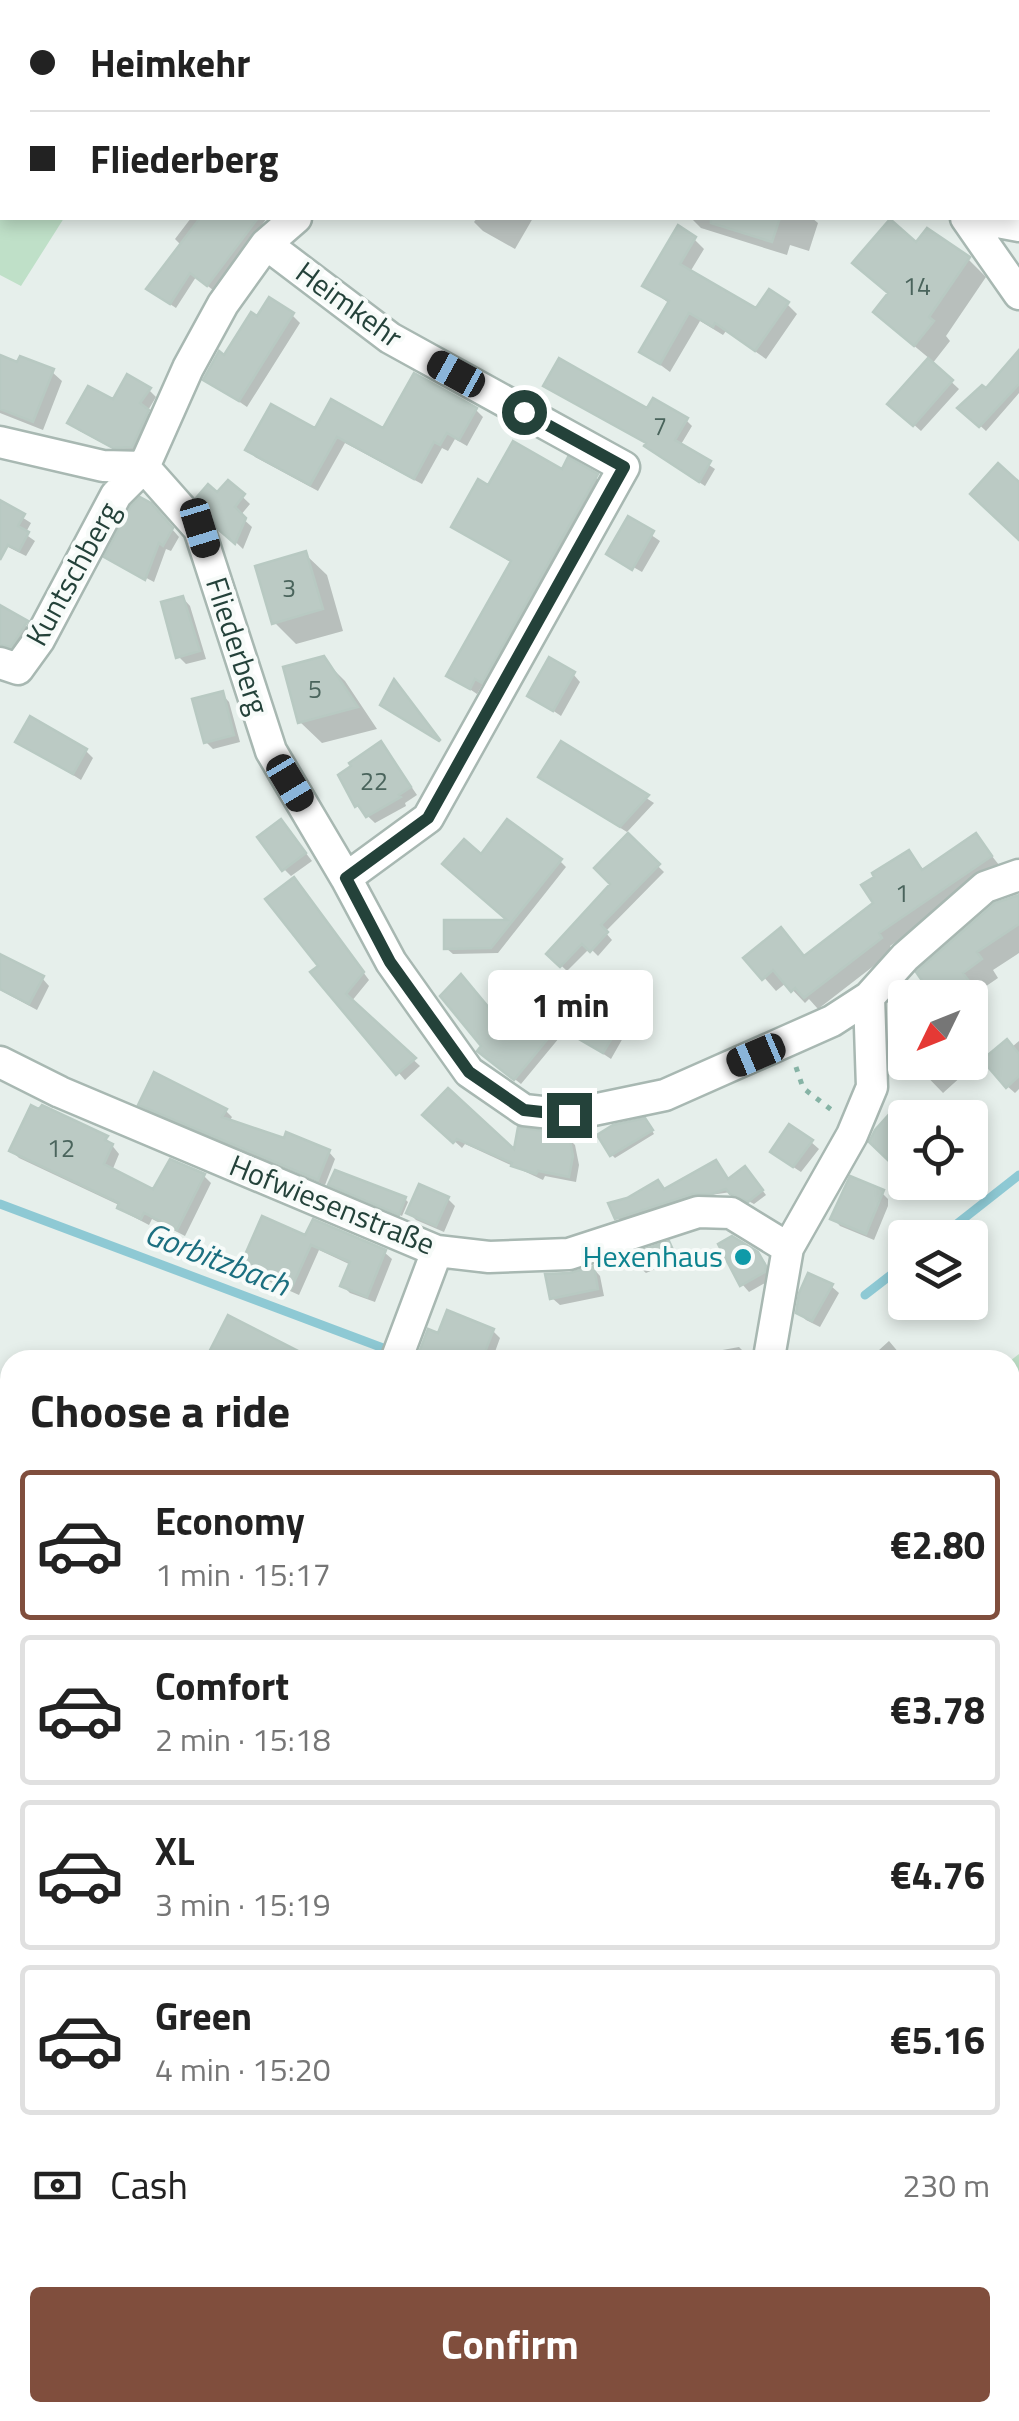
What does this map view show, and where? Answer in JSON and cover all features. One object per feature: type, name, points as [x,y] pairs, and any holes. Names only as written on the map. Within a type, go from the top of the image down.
[{"type":"street","points":[[0,442],[103,466],[144,467],[188,368],[224,304],[266,244],[294,220]]},
{"type":"street","points":[[967,220],[1019,294]]},
{"type":"street","points":[[987,220],[1019,226]]},
{"type":"street","name":"Heimkehr","points":[[266,244],[390,338],[624,467],[428,818],[346,878]]},
{"type":"street","name":"Kuntschberg","points":[[0,663],[18,669],[40,640],[116,495],[144,467]]},
{"type":"street","name":"Fliederberg","points":[[144,467],[200,528],[271,751],[390,962],[469,1072],[524,1110],[569,1115],[664,1095],[832,1021],[869,997],[905,956],[985,887],[1019,875]]},
{"type":"street","points":[[770,1350],[788,1248],[852,1134],[872,1087],[869,997]]},
{"type":"street","name":"Hofwiesenstraße","points":[[0,1062],[60,1092],[436,1250],[489,1257],[570,1254],[698,1212],[731,1213],[788,1248]]},
{"type":"street","points":[[400,1349],[436,1250]]},
{"type":"path","points":[[786,1042],[803,1088],[834,1112]]},
{"type":"green space","points":[[0,220],[63,220],[21,286],[0,275]]},
{"type":"building","points":[[198,220],[256,220],[207,286],[190,273],[170,304],[146,289]]},
{"type":"building","points":[[711,220],[779,220],[772,242]]},
{"type":"building","points":[[889,220],[916,242],[927,228],[970,257],[929,317],[934,321],[914,346],[873,312],[888,293],[852,263]]},
{"type":"building","points":[[678,225],[696,237],[680,264],[756,308],[769,289],[789,302],[755,351],[715,323],[713,327],[689,313],[660,364],[639,352],[669,301],[642,286]]},
{"type":"building","points":[[269,297],[294,313],[239,401],[203,380],[219,351],[224,355],[251,312],[257,316]]},
{"type":"building","points":[[1019,350],[1019,384],[979,427],[957,408],[982,385],[986,388]]},
{"type":"building","points":[[0,355],[17,362],[20,356],[54,369],[33,422],[0,409]]},
{"type":"building","points":[[559,358],[647,408],[653,398],[688,418],[675,440],[711,461],[699,482],[644,446],[646,443],[543,386]]},
{"type":"building","points":[[928,358],[953,380],[913,426],[887,404]]},
{"type":"building","points":[[414,373],[477,408],[459,440],[447,433],[440,445],[434,442],[414,479],[337,437],[310,485],[245,450],[271,404],[315,428],[331,399],[383,428]]},
{"type":"building","points":[[127,374],[151,388],[140,403],[149,410],[132,447],[113,448],[67,423],[88,386],[113,399]]},
{"type":"building","points":[[513,441],[562,469],[568,457],[598,474],[482,683],[475,679],[470,689],[446,676],[511,561],[451,527],[478,479],[488,485]]},
{"type":"building","points":[[998,463],[1019,482],[1019,540],[970,494]]},
{"type":"building","points":[[228,480],[245,494],[235,507],[246,518],[235,544],[219,530],[196,498],[208,484],[217,492]]},
{"type":"building","points":[[140,497],[151,503],[173,528],[163,546],[159,543],[145,580],[104,557],[131,506]]},
{"type":"building","points":[[0,500],[25,514],[18,526],[29,532],[19,551],[8,545],[0,560]]},
{"type":"building","points":[[628,516],[654,531],[632,570],[606,554]]},
{"type":"building","points":[[306,551],[323,609],[272,624],[255,566]]},
{"type":"building","points":[[183,596],[200,651],[176,658],[161,602]]},
{"type":"building","points":[[0,605],[28,621],[11,647],[0,645]]},
{"type":"building","points":[[324,656],[358,707],[298,723],[283,667]]},
{"type":"building","points":[[549,657],[575,672],[553,711],[527,696]]},
{"type":"building","points":[[394,679],[440,740],[439,741],[380,705]]},
{"type":"building","points":[[223,691],[234,735],[204,743],[192,699]]},
{"type":"building","points":[[30,716],[87,749],[73,774],[15,742]]},
{"type":"building","points":[[381,741],[411,787],[366,817],[358,805],[355,807],[338,775]]},
{"type":"building","points":[[561,741],[649,795],[620,827],[538,777]]},
{"type":"building","points":[[281,819],[306,853],[282,871],[257,837]]},
{"type":"building","points":[[507,819],[562,859],[491,948],[444,949],[444,920],[507,920],[442,864],[464,839],[481,854]]},
{"type":"building","points":[[628,833],[660,864],[601,925],[608,932],[590,952],[582,944],[560,967],[546,954],[610,884],[594,868]]},
{"type":"building","points":[[976,833],[992,856],[879,933],[882,938],[804,998],[795,988],[791,992],[773,970],[762,980],[743,958],[781,927],[804,956],[873,903],[861,885],[874,877],[872,873],[909,850],[922,870]]},
{"type":"building","points":[[294,877],[364,972],[346,994],[416,1058],[396,1075],[310,972],[318,966],[265,899]]},
{"type":"building","points":[[1019,895],[1019,924],[977,952],[982,959],[963,973],[968,980],[922,980],[916,972],[995,903]]},
{"type":"building","points":[[0,954],[44,976],[29,1004],[0,989]]},
{"type":"building","points":[[461,974],[495,1015],[517,989],[560,1024],[514,1080],[477,1051],[481,1046],[440,996]]},
{"type":"building","points":[[595,995],[627,1013],[603,1053],[572,1035]]},
{"type":"building","points":[[1007,1039],[1019,1054],[1019,1076],[1006,1088],[988,1067],[988,1055]]},
{"type":"building","points":[[154,1072],[227,1109],[222,1117],[284,1138],[286,1132],[330,1150],[318,1180],[138,1105]]},
{"type":"building","points":[[448,1088],[514,1149],[518,1127],[569,1135],[573,1156],[569,1177],[538,1171],[536,1174],[457,1139],[453,1143],[422,1115]]},
{"type":"building","points":[[31,1105],[39,1109],[42,1105],[108,1136],[105,1140],[113,1144],[104,1164],[153,1189],[170,1159],[205,1174],[177,1230],[144,1213],[141,1219],[117,1208],[119,1203],[9,1151]]},
{"type":"building","points":[[888,1115],[888,1160],[869,1142]]},
{"type":"building","points":[[645,1118],[653,1130],[610,1156],[597,1135],[613,1125]]},
{"type":"building","points":[[789,1124],[813,1140],[793,1167],[770,1152]]},
{"type":"building","points":[[716,1160],[728,1179],[745,1166],[763,1190],[748,1202],[726,1189],[693,1194],[615,1219],[608,1203],[627,1198],[658,1180],[664,1189]]},
{"type":"building","points":[[335,1170],[406,1197],[399,1215],[328,1185]]},
{"type":"building","points":[[850,1176],[884,1190],[866,1234],[830,1219]]},
{"type":"building","points":[[419,1184],[449,1197],[436,1226],[406,1213]]},
{"type":"building","points":[[262,1216],[305,1235],[313,1219],[386,1250],[367,1297],[340,1286],[350,1262],[311,1245],[291,1289],[240,1266]]},
{"type":"building","name":"Hexenhaus","points":[[732,1236],[758,1252],[766,1266],[765,1272],[740,1286],[718,1244]]},
{"type":"building","points":[[669,1241],[674,1252],[636,1267],[630,1254]]},
{"type":"building","points":[[594,1266],[598,1289],[550,1299],[545,1274],[570,1273]]},
{"type":"building","points":[[808,1273],[833,1284],[812,1321],[796,1313]]},
{"type":"building","points":[[447,1310],[494,1329],[486,1350],[420,1350],[428,1329],[438,1333]]},
{"type":"building","points":[[228,1315],[296,1350],[210,1350]]},
{"type":"waterway","points":[[962,1220],[1019,1175]]},
{"type":"waterway","name":"Gorbitzbach","points":[[0,1204],[388,1350]]},
{"type":"waterway","points":[[865,1295],[888,1277]]},
{"type":"place","name":"Hexenhaus","points":[[743,1257]]},
{"type":"route","points":[[524,412],[624,467],[428,818],[346,878],[390,962],[469,1072],[524,1110],[569,1115]]}]
